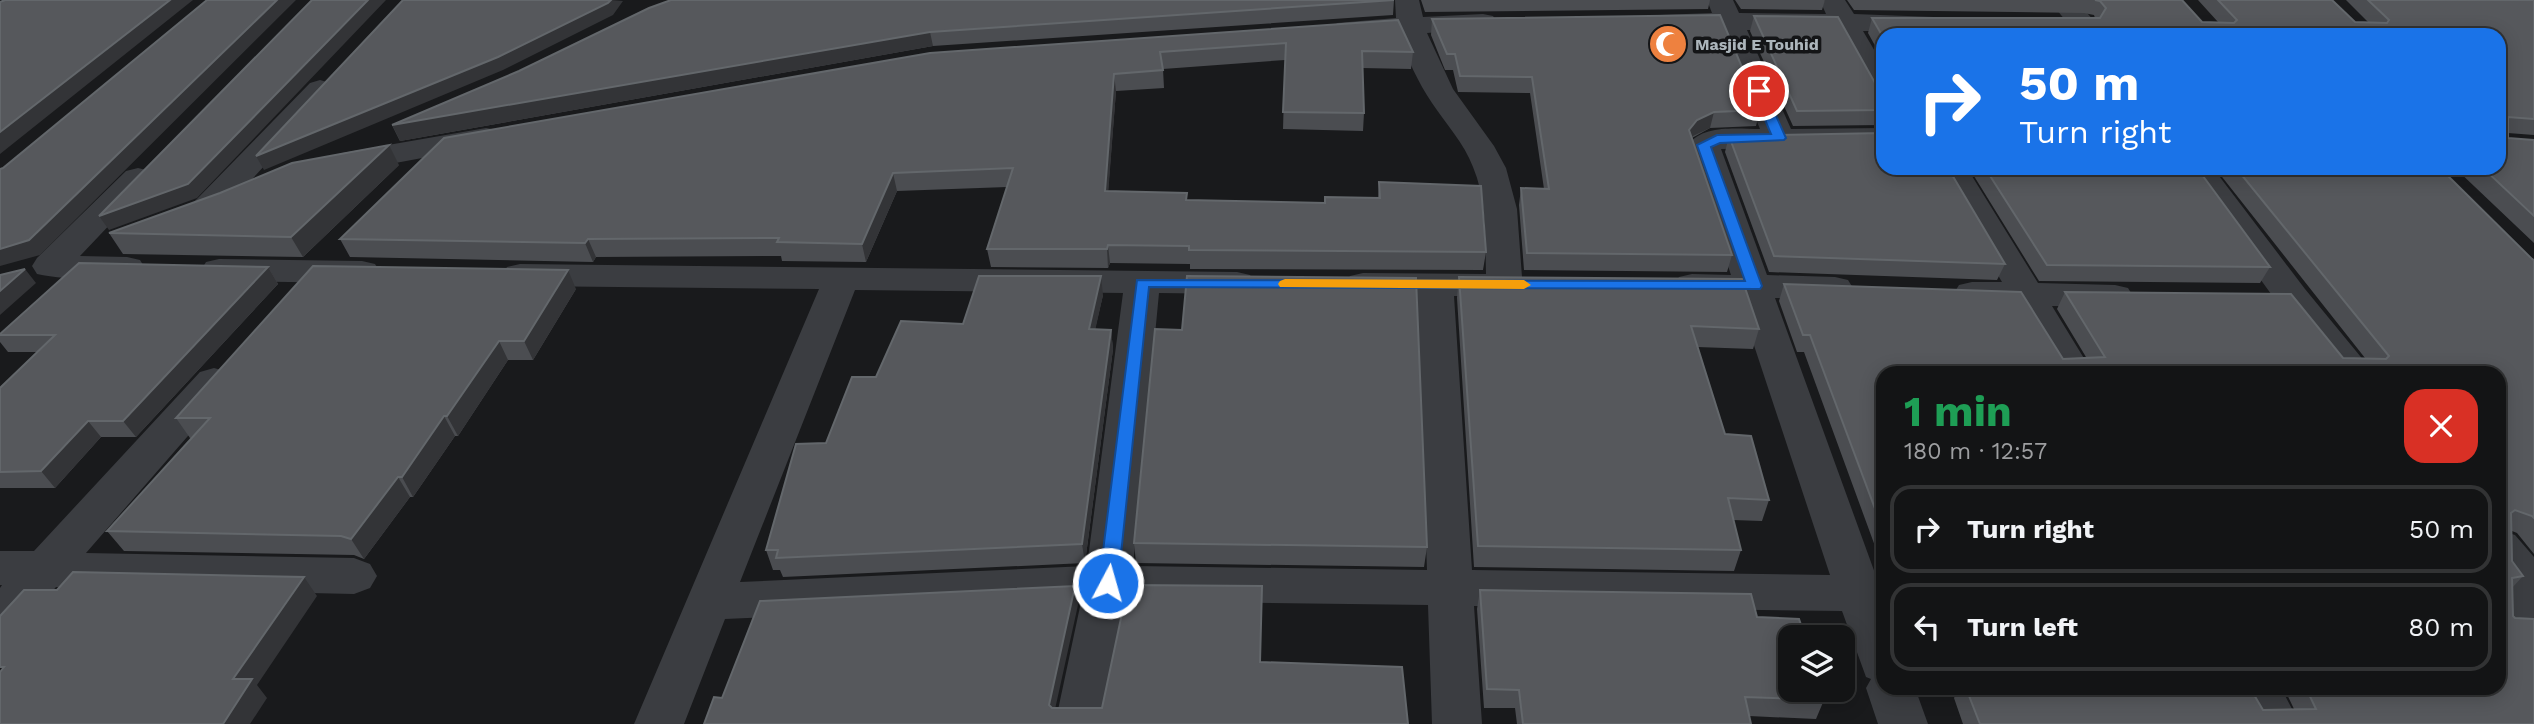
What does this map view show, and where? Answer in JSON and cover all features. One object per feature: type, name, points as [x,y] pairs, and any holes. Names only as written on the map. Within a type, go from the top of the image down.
[{"type":"street","points":[[2062,0],[2087,28]]},
{"type":"street","points":[[1724,10],[1779,138]]},
{"type":"street","points":[[1647,21],[1724,10],[1839,12],[1951,23]]},
{"type":"street","points":[[1314,31],[1408,12],[1512,22]]},
{"type":"street","points":[[1408,12],[1433,82],[1477,141],[1492,171],[1498,201],[1506,285]]},
{"type":"street","points":[[1839,12],[1876,78]]},
{"type":"street","points":[[2043,24],[2079,28]]},
{"type":"street","points":[[269,183],[193,214],[339,70]]},
{"type":"street","points":[[416,120],[319,164],[510,133]]},
{"type":"street","points":[[1876,137],[1717,139],[1704,145],[1872,593],[1876,618]]},
{"type":"street","points":[[402,184],[442,145]]},
{"type":"street","points":[[49,277],[158,158]]},
{"type":"street","points":[[1955,175],[2070,366]]},
{"type":"street","points":[[2201,175],[2292,297],[2348,366]]},
{"type":"street","points":[[49,277],[128,237]]},
{"type":"street","points":[[276,312],[342,242]]},
{"type":"street","points":[[49,277],[175,269],[396,273]]},
{"type":"street","points":[[494,274],[1268,284]]},
{"type":"street","points":[[659,724],[841,280]]},
{"type":"street","points":[[1080,724],[1108,583],[1142,283]]},
{"type":"street","points":[[1337,284],[1547,285]]},
{"type":"street","points":[[1435,285],[1457,724]]},
{"type":"street","points":[[1658,285],[1864,289]]},
{"type":"street","points":[[1946,292],[2153,296]]},
{"type":"street","points":[[2250,297],[2292,297]]},
{"type":"street","points":[[0,619],[239,353]]},
{"type":"street","points":[[2506,555],[2534,589]]},
{"type":"street","points":[[0,568],[355,576]]},
{"type":"street","points":[[709,603],[1108,583],[1872,593]]},
{"type":"street","points":[[2506,614],[2534,615]]},
{"type":"street","points":[[1893,695],[1903,724]]},
{"type":"street","points":[[2259,695],[2275,724]]},
{"type":"building","points":[[170,0],[0,132],[0,2]]},
{"type":"building","points":[[207,0],[277,0],[29,240],[0,249],[0,169]]},
{"type":"building","points":[[312,0],[368,0],[188,184],[99,216]]},
{"type":"building","points":[[403,0],[611,0],[498,57],[256,156]]},
{"type":"building","points":[[671,0],[1394,0],[930,32],[392,125],[519,71]]},
{"type":"building","points":[[2095,0],[2182,0],[2202,22],[2234,23],[2237,20],[2218,0],[2332,0],[2355,22],[2387,23],[2389,20],[2368,0],[2534,0],[2534,119],[2508,117],[2508,138],[2534,140],[2534,216],[2490,175],[2506,175],[2506,28],[1878,28],[1872,18],[2100,18],[2106,8],[2100,1]]},
{"type":"building","points":[[1720,15],[1760,110],[1714,112],[1697,120],[1689,130],[1732,255],[1527,253],[1521,188],[1549,189],[1532,77],[1460,76],[1455,54],[1447,54],[1432,19]]},
{"type":"building","points":[[1754,16],[1838,17],[1876,83],[1876,110],[1797,111]]},
{"type":"building","points":[[1398,20],[1413,52],[1362,51],[1364,113],[1283,112],[1286,43],[1160,52],[1163,70],[1114,74],[1105,191],[1187,193],[1186,200],[1325,203],[1325,197],[1380,198],[1379,182],[1481,186],[1486,252],[1189,250],[1189,246],[1108,245],[1107,249],[987,249],[1013,168],[893,173],[862,244],[777,242],[779,238],[588,239],[585,243],[340,239],[444,138],[930,53]]},
{"type":"building","points":[[1876,133],[1876,175],[1952,175],[2005,264],[1774,256],[1729,136]]},
{"type":"building","points":[[389,145],[291,237],[109,233],[220,193],[292,163]]},
{"type":"building","points":[[1989,175],[2202,175],[2270,267],[2047,265]]},
{"type":"building","points":[[2242,175],[2447,175],[2534,260],[2534,518],[2515,510],[2511,513],[2512,561],[2523,576],[2512,578],[2513,616],[2534,619],[2534,724],[1980,724],[1969,695],[2254,695],[2263,710],[2316,709],[2309,695],[2506,695],[2506,366],[1876,366],[1876,511],[1810,335],[1803,335],[1784,284],[2021,292],[2063,359],[2105,357],[2065,292],[2291,294],[2343,358],[2386,359],[2389,356]]},
{"type":"building","points":[[79,263],[268,267],[123,421],[88,421],[41,471],[0,472],[0,388],[55,335],[0,334]]},
{"type":"building","points":[[313,266],[568,270],[524,341],[499,341],[402,477],[398,477],[351,539],[341,536],[107,531],[210,418],[176,418]]},
{"type":"building","points":[[25,269],[0,291],[0,275]]},
{"type":"building","points":[[979,276],[1101,276],[1089,329],[1111,330],[1082,544],[776,558],[778,550],[766,550],[796,444],[826,443],[852,377],[876,377],[901,321],[963,324]]},
{"type":"building","points":[[1187,276],[1416,278],[1427,547],[1134,543],[1155,329],[1182,330]]},
{"type":"building","points":[[1459,277],[1742,279],[1759,329],[1691,326],[1725,434],[1751,436],[1769,500],[1728,498],[1741,550],[1478,546]]},
{"type":"building","points":[[73,572],[304,577],[233,679],[252,679],[223,724],[0,724],[0,672],[4,667],[0,667],[0,616],[24,590],[57,590]]},
{"type":"building","points":[[1128,585],[1262,586],[1260,662],[1402,667],[1408,724],[704,724],[714,697],[722,698],[760,601],[1075,586],[1049,705],[1052,708],[1102,708]]},
{"type":"building","points":[[1480,590],[1751,594],[1757,617],[1799,619],[1801,625],[1778,625],[1778,698],[1745,697],[1751,724],[1523,724],[1519,690],[1487,689]]},
{"type":"slow traffic","points":[[1285,284],[1524,285]]},
{"type":"place","name":"Masjid E Touhid","points":[[1668,44]]},
{"type":"route","points":[[1108,583],[1142,283],[1755,286],[1704,145],[1717,139],[1779,138],[1759,91]]}]
